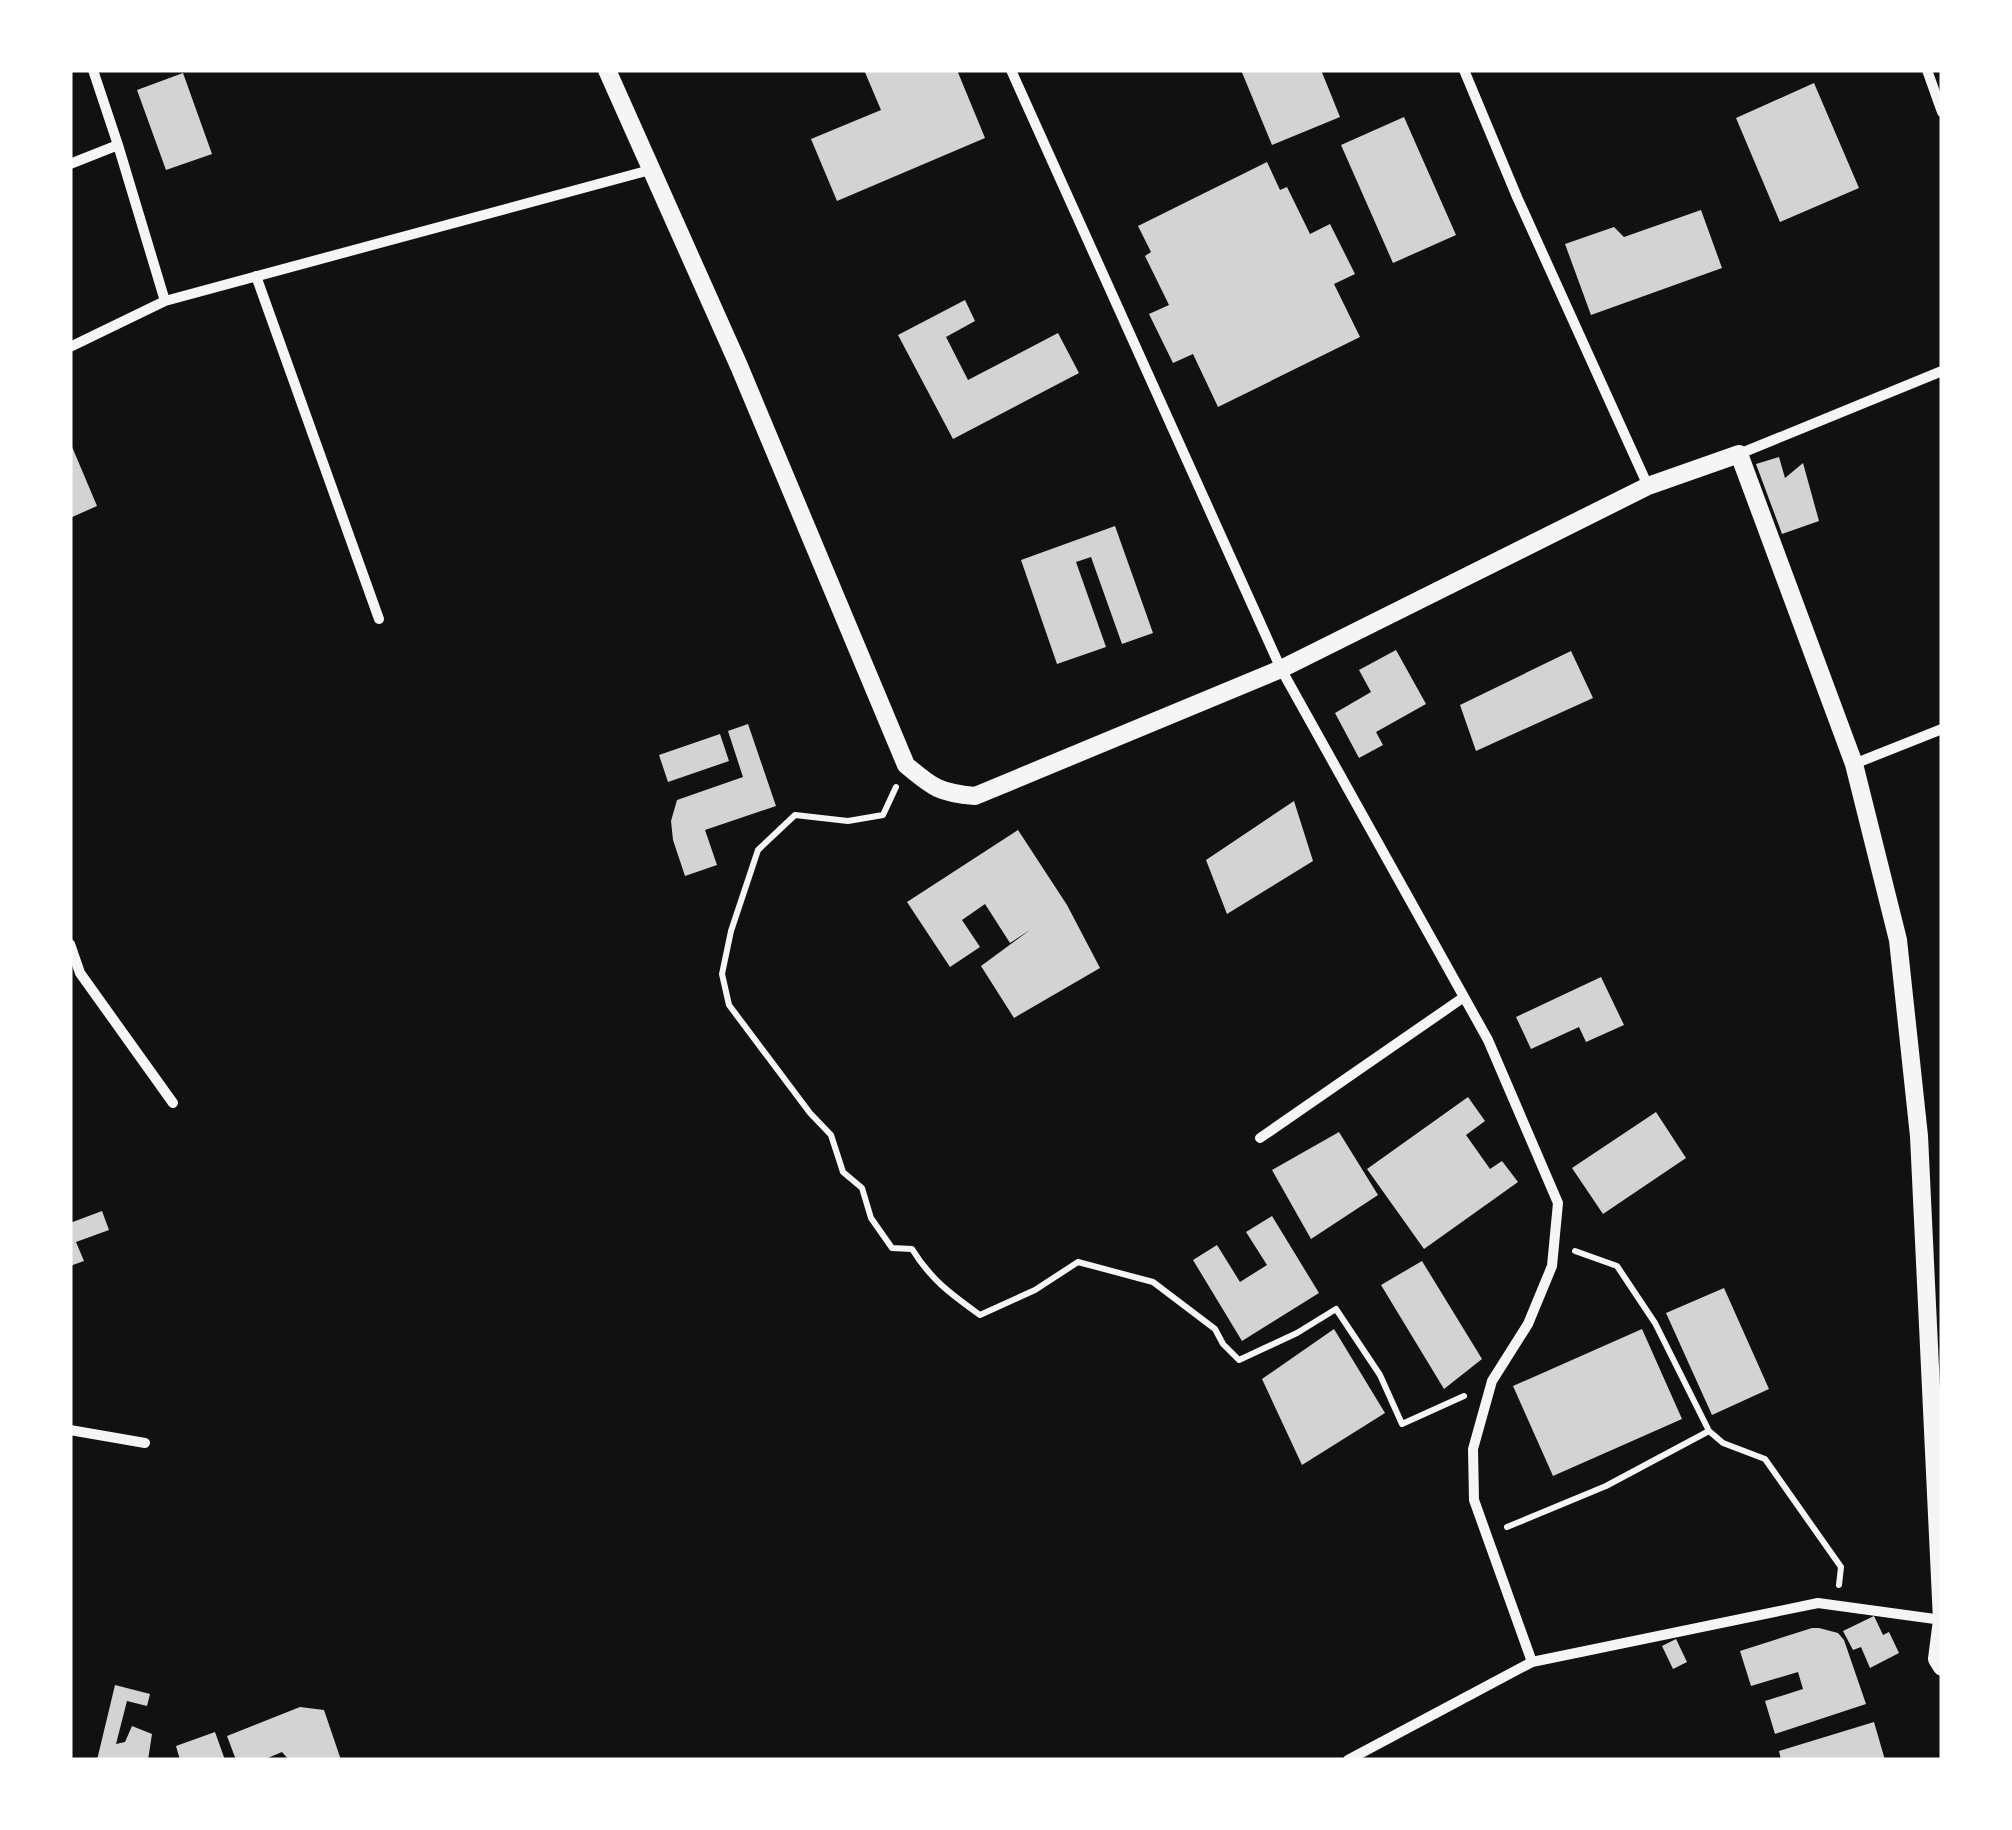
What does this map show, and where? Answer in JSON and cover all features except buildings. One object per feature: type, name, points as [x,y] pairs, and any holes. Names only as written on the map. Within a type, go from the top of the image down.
[{"type":"street","points":[[93,70],[165,301]]},
{"type":"street","points":[[607,70],[740,366],[906,765],[932,787],[952,794],[976,796],[1281,669],[1648,486],[1739,454],[1942,370]]},
{"type":"street","points":[[1011,70],[1281,669],[1488,1040],[1558,1203],[1552,1266],[1528,1324],[1492,1381],[1473,1449],[1474,1500],[1532,1662]]},
{"type":"street","points":[[1464,70],[1648,486]]},
{"type":"street","points":[[1927,70],[1942,112]]},
{"type":"street","points":[[70,164],[118,145]]},
{"type":"street","points":[[70,347],[165,301],[650,170]]},
{"type":"street","points":[[256,276],[379,619]]},
{"type":"street","points":[[1739,454],[1854,764],[1898,940],[1919,1136],[1942,1620],[1937,1658],[1942,1668]]},
{"type":"street","points":[[1854,764],[1942,729]]},
{"type":"street","points":[[70,944],[80,974],[173,1102]]},
{"type":"street","points":[[1260,1138],[1464,997]]},
{"type":"street","points":[[70,1430],[146,1443]]},
{"type":"street","points":[[1348,1760],[1532,1662],[1818,1603],[1942,1620]]},
{"type":"path","points":[[906,765],[883,814],[848,821],[795,815],[758,850],[730,930],[722,974],[729,1005],[831,1136],[843,1172],[862,1188],[872,1218],[892,1248],[912,1249],[925,1270],[980,1315],[1035,1290],[1078,1262],[1152,1282],[1216,1328],[1223,1344],[1239,1360],[1297,1333],[1336,1309],[1380,1375],[1402,1424],[1447,1406],[1492,1381]]},
{"type":"path","points":[[1553,1249],[1577,1251],[1617,1266],[1655,1323],[1709,1431],[1723,1443],[1764,1459],[1842,1567],[1837,1606]]},
{"type":"path","points":[[1486,1535],[1606,1486],[1709,1431]]}]
